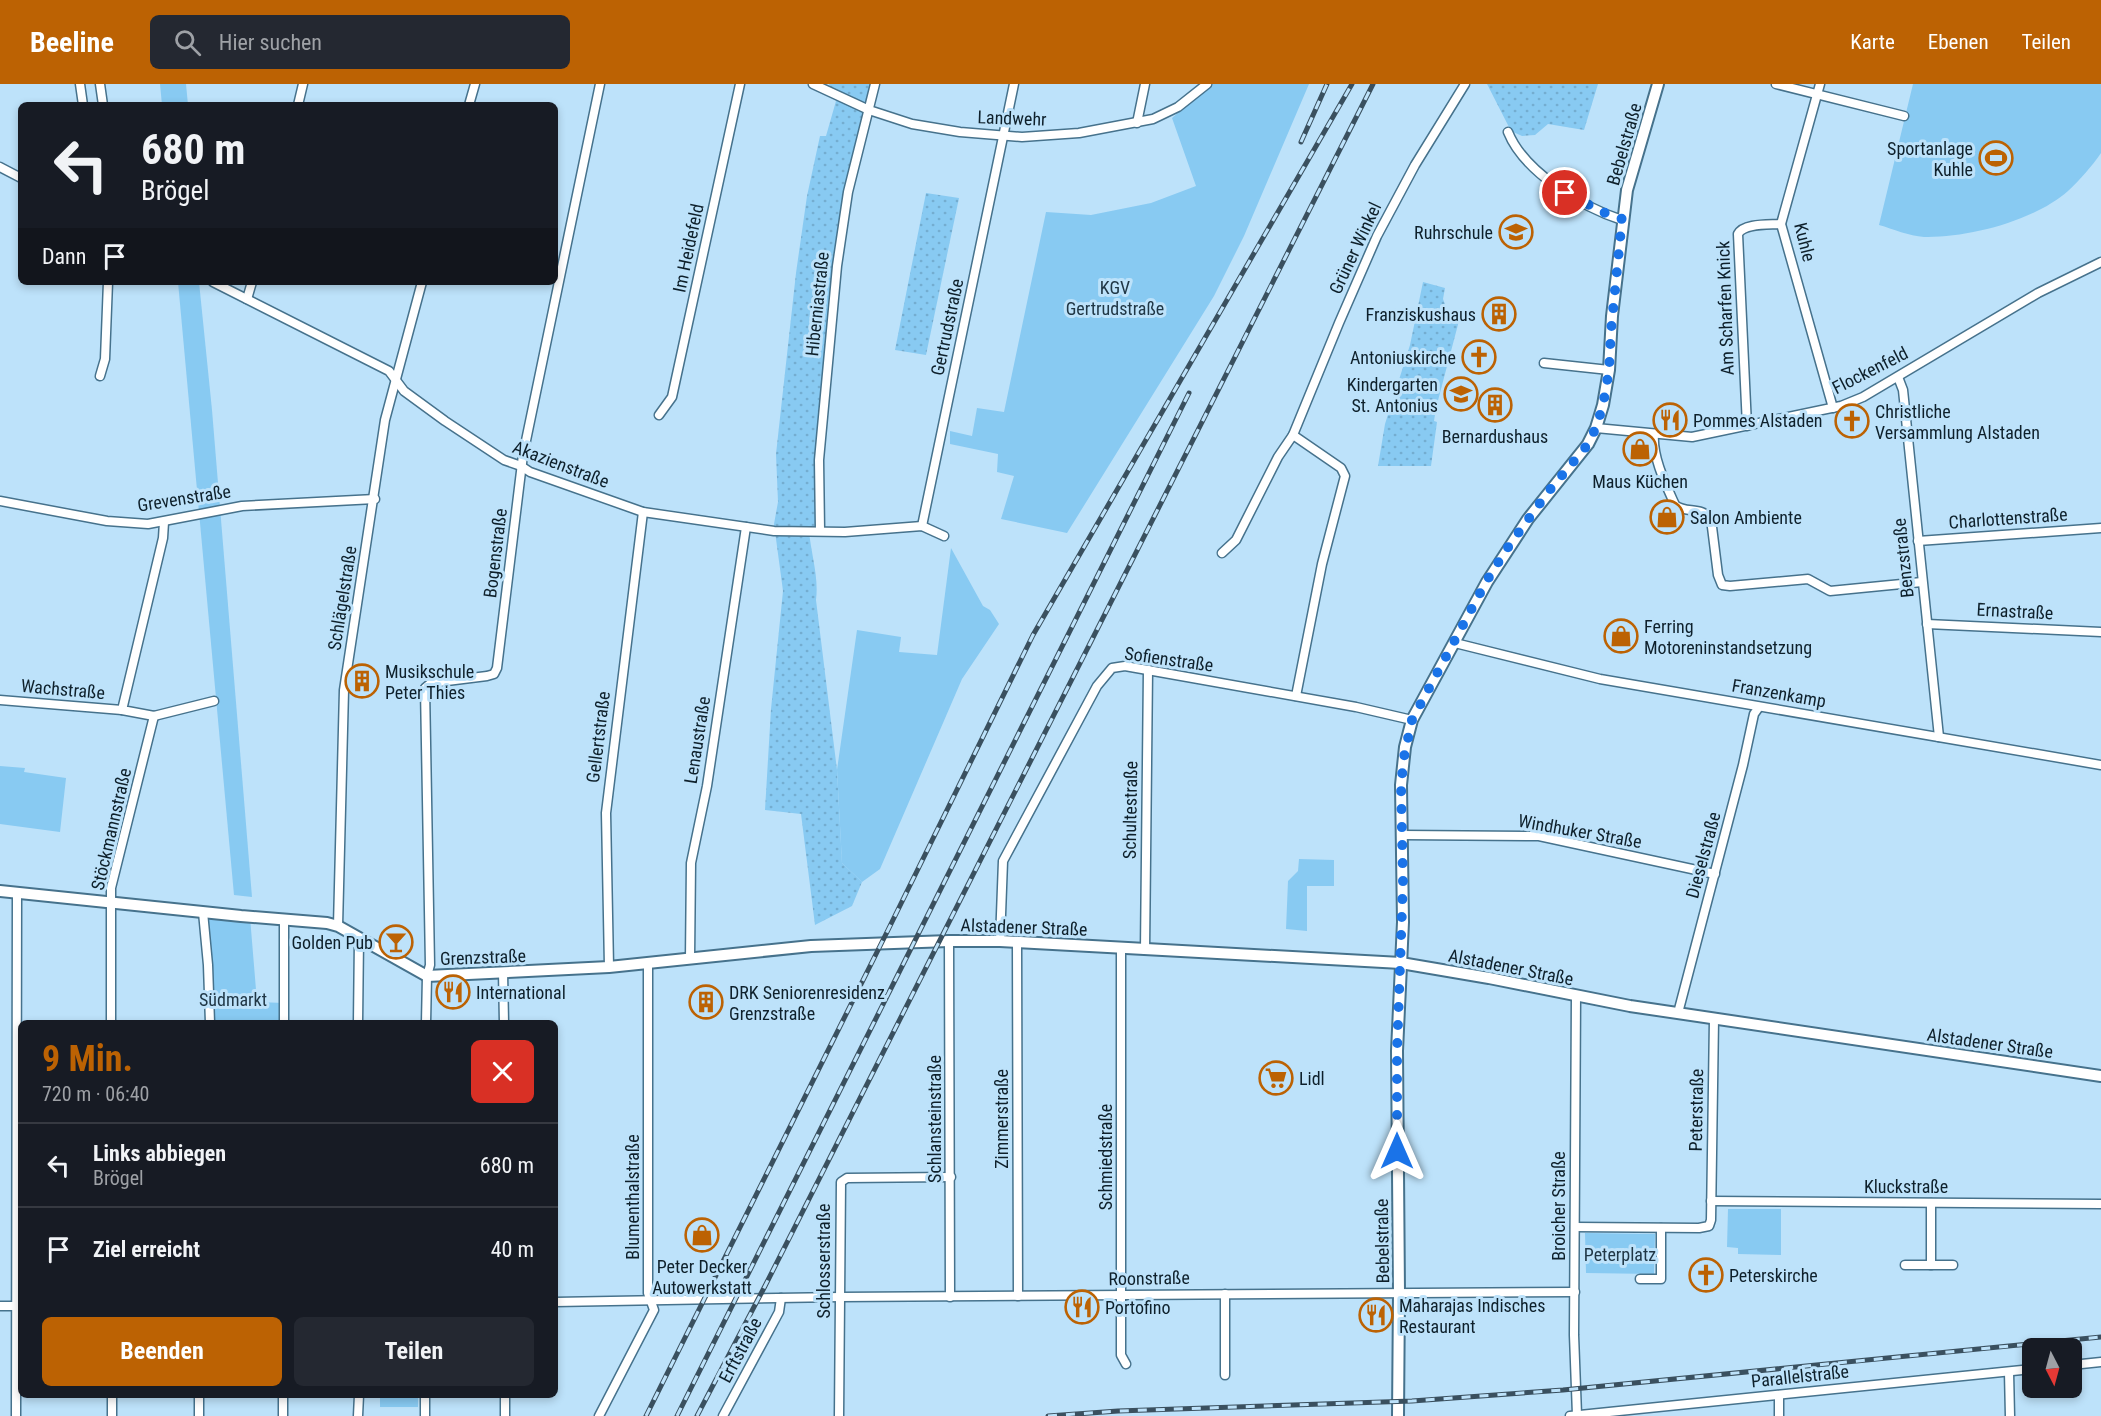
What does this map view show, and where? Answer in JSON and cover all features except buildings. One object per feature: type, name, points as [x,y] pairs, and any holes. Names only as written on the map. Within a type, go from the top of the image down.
[{"type":"street","points":[[80,84],[82,102]]},
{"type":"street","points":[[100,84],[103,102]]},
{"type":"street","points":[[299,102],[303,84]]},
{"type":"street","points":[[471,102],[475,84]]},
{"type":"street","name":"Bogenstraße","points":[[427,976],[430,965],[425,688],[431,684],[487,676],[494,674],[497,668],[521,466],[600,84]]},
{"type":"street","name":"Im Heidefeld","points":[[659,415],[672,397],[740,84]]},
{"type":"street","name":"Landwehr","points":[[813,84],[869,110],[923,126],[960,132],[1004,135],[1066,135],[1137,123],[1170,111],[1207,84]]},
{"type":"street","name":"Hiberniastraße","points":[[820,530],[819,460],[837,266],[848,192],[875,84]]},
{"type":"street","name":"Gertrudstraße","points":[[922,526],[1014,84]]},
{"type":"street","points":[[1137,123],[1145,84]]},
{"type":"street","name":"Grüner Winkel","points":[[1222,553],[1236,540],[1278,457],[1293,435],[1338,323],[1377,236],[1430,139],[1465,84]]},
{"type":"street","name":"Bebelstraße","points":[[1398,1416],[1400,1293],[1397,1051],[1403,835],[1401,785],[1404,757],[1412,720],[1486,582],[1548,492],[1585,448],[1596,428],[1603,405],[1609,370],[1622,219],[1631,176],[1658,84]]},
{"type":"street","points":[[1776,84],[1904,116]]},
{"type":"street","name":"Kuhle","points":[[1820,84],[1780,224],[1833,408]]},
{"type":"street","points":[[1508,132],[1526,158],[1554,186],[1622,219]]},
{"type":"street","points":[[0,167],[18,176]]},
{"type":"street","name":"Am Scharfen Knick","points":[[1747,426],[1738,234],[1744,228],[1780,224]]},
{"type":"street","name":"Flockenfeld","points":[[1596,428],[1692,437],[1833,408],[1857,400],[2038,294],[2101,262]]},
{"type":"street","points":[[100,376],[105,359],[108,285]]},
{"type":"street","name":"Akazienstraße","points":[[219,285],[389,371],[404,391],[445,422],[504,460],[643,512],[783,531],[845,532],[922,526],[944,536]]},
{"type":"street","points":[[247,299],[251,285]]},
{"type":"street","name":"Schlägelstraße","points":[[338,926],[344,698],[385,420],[422,285]]},
{"type":"street","points":[[1544,363],[1609,370]]},
{"type":"street","name":"Benzstraße","points":[[1898,376],[1903,390],[1939,737]]},
{"type":"street","points":[[1654,434],[1655,453],[1675,505],[1680,509],[1701,511],[1711,519],[1718,575],[1722,585],[1808,579],[1830,591],[1922,582]]},
{"type":"street","points":[[1293,435],[1341,468],[1345,476],[1322,564],[1296,696]]},
{"type":"street","name":"Grevenstraße","points":[[0,501],[107,521],[137,524],[164,522],[242,506],[375,499]]},
{"type":"street","name":"Gellertstraße","points":[[609,967],[606,813],[643,512]]},
{"type":"street","points":[[164,522],[163,537],[122,710],[154,716],[214,701]]},
{"type":"street","name":"Lenaustraße","points":[[690,958],[691,862],[706,794],[746,527]]},
{"type":"street","name":"Charlottenstraße","points":[[1918,541],[2101,528]]},
{"type":"street","name":"Ernastraße","points":[[1927,624],[2101,632]]},
{"type":"street","name":"Franzenkamp","points":[[1455,643],[1600,679],[2101,765]]},
{"type":"street","name":"Sofienstraße","points":[[1000,941],[1003,861],[1097,686],[1115,667],[1125,666],[1296,696],[1398,715],[1412,720]]},
{"type":"street","name":"Schultestraße","points":[[1145,950],[1148,670]]},
{"type":"street","name":"Wachstraße","points":[[0,700],[122,710]]},
{"type":"street","name":"Dieselstraße","points":[[1678,1013],[1743,765],[1754,714],[1759,706]]},
{"type":"street","name":"Stöckmannstraße","points":[[111,1020],[111,888],[154,716]]},
{"type":"street","name":"Windhuker Straße","points":[[1403,835],[1539,836],[1715,874]]},
{"type":"street","name":"Grenzstraße","points":[[0,891],[111,904],[327,923],[338,926],[427,976],[609,967],[810,946],[909,942]]},
{"type":"street","points":[[16,894],[18,1306],[16,1416]]},
{"type":"street","points":[[204,912],[210,1020]]},
{"type":"street","points":[[284,919],[284,1020]]},
{"type":"street","points":[[358,938],[358,1020]]},
{"type":"street","name":"Schlansteinstraße","points":[[949,941],[950,1297]]},
{"type":"street","name":"Alstadener Straße","points":[[909,942],[1000,941],[1401,963],[1714,1019],[2101,1076]]},
{"type":"street","name":"Zimmerstraße","points":[[1017,942],[1018,1296]]},
{"type":"street","name":"Schmiedstraße","points":[[1121,948],[1121,1355],[1126,1364]]},
{"type":"street","name":"Blumenthalstraße","points":[[599,1416],[653,1314],[648,1293],[648,963]]},
{"type":"street","points":[[502,972],[504,1020]]},
{"type":"street","points":[[426,1020],[427,976]]},
{"type":"street","name":"Broicher Straße","points":[[1576,996],[1576,1415]]},
{"type":"street","name":"Peterstraße","points":[[1711,1201],[1714,1019]]},
{"type":"street","name":"Schlosserstraße","points":[[838,1416],[840,1186],[842,1181],[847,1178],[951,1178]]},
{"type":"street","points":[[1575,1227],[1707,1227],[1711,1223],[1711,1201]]},
{"type":"street","name":"Kluckstraße","points":[[1711,1201],[2101,1204]]},
{"type":"street","points":[[1930,1203],[1931,1265]]},
{"type":"street","points":[[1640,1279],[1661,1279],[1661,1228]]},
{"type":"street","points":[[1905,1265],[1953,1265]]},
{"type":"street","name":"Roonstraße","points":[[558,1302],[651,1302],[723,1298],[1575,1292]]},
{"type":"street","points":[[1225,1294],[1225,1375]]},
{"type":"street","name":"Erftstraße","points":[[723,1416],[779,1312],[781,1298]]},
{"type":"street","points":[[0,1305],[18,1306]]},
{"type":"street","points":[[2082,1364],[2101,1362]]},
{"type":"street","name":"Parallelstraße","points":[[1570,1416],[1640,1412],[1779,1395],[2022,1370]]},
{"type":"street","points":[[2009,1372],[2010,1416]]},
{"type":"street","points":[[1779,1395],[1779,1416]]},
{"type":"street","points":[[112,1398],[112,1416]]},
{"type":"street","points":[[199,1398],[199,1416]]},
{"type":"street","points":[[283,1398],[283,1416]]},
{"type":"street","points":[[358,1416],[359,1398]]},
{"type":"street","points":[[425,1398],[425,1416]]},
{"type":"street","points":[[505,1398],[505,1416]]},
{"type":"green space","points":[[160,84],[186,84],[188,102],[162,102]]},
{"type":"green space","points":[[829,84],[875,84],[848,192],[819,460],[820,530],[809,531],[816,574],[816,600],[837,770],[842,863],[862,882],[852,906],[815,925],[801,814],[765,810],[771,709],[783,591],[774,524],[778,502],[776,454],[807,196],[820,136],[826,136],[836,101]]},
{"type":"green space","name":"KGV Gertrudstraße","points":[[1211,84],[1309,84],[1244,236],[1214,296],[1067,533],[1001,519],[1014,476],[997,472],[998,454],[950,444],[950,431],[972,436],[977,408],[1004,412],[1046,212],[1091,215],[1151,203],[1196,186],[1172,118]]},
{"type":"green space","points":[[1487,84],[1598,84],[1584,130],[1548,124],[1535,135],[1522,136],[1511,131]]},
{"type":"green space","name":"Sportanlage Kuhle","points":[[1913,84],[2101,84],[2101,153],[2077,182],[2054,202],[2000,226],[1941,237],[1924,237],[1879,225]]},
{"type":"green space","points":[[926,193],[959,198],[926,355],[895,350]]},
{"type":"green space","points":[[1423,282],[1445,288],[1443,299],[1449,315],[1460,317],[1436,408],[1434,421],[1437,422],[1431,466],[1378,466],[1385,424],[1410,345]]},
{"type":"green space","points":[[178,285],[199,285],[212,410],[252,897],[234,895]]},
{"type":"green space","points":[[951,548],[983,606],[990,610],[999,624],[962,679],[880,869],[862,882],[842,863],[837,770],[857,630],[901,637],[899,652],[937,655]]},
{"type":"green space","points":[[0,766],[25,768],[24,772],[66,778],[60,832],[0,824]]},
{"type":"green space","points":[[1299,859],[1334,860],[1334,886],[1307,886],[1307,931],[1286,929],[1288,881],[1298,871]]},
{"type":"green space","name":"Südmarkt","points":[[203,912],[250,917],[257,1002],[284,1003],[283,1020],[210,1020]]},
{"type":"green space","points":[[1728,1209],[1781,1209],[1781,1255],[1738,1254],[1738,1248],[1727,1247]]},
{"type":"green space","name":"Peterplatz","points":[[1585,1233],[1655,1234],[1654,1274],[1586,1273]]},
{"type":"green space","points":[[380,1398],[418,1398],[418,1407],[380,1407]]},
{"type":"railway","points":[[1301,142],[1327,84]]},
{"type":"railway","points":[[646,1416],[1033,635],[1352,84]]},
{"type":"railway","points":[[697,1416],[765,1286],[1373,84]]},
{"type":"railway","points":[[677,1416],[1189,393]]},
{"type":"railway","points":[[1048,1416],[1118,1411],[1412,1401],[1563,1390],[2101,1337]]},
{"type":"place","name":"Sportanlage Kuhle","points":[[1996,158]]},
{"type":"place","name":"Ruhrschule","points":[[1516,232]]},
{"type":"place","name":"Franziskushaus","points":[[1499,314]]},
{"type":"place","name":"Antoniuskirche","points":[[1479,357]]},
{"type":"place","name":"Kindergarten St. Antonius","points":[[1461,394]]},
{"type":"place","name":"Bernardushaus","points":[[1495,405]]},
{"type":"place","name":"Pommes Alstaden","points":[[1670,420]]},
{"type":"place","name":"Christliche Versammlung Alstaden","points":[[1852,421]]},
{"type":"place","name":"Maus Küchen","points":[[1640,449]]},
{"type":"place","name":"Salon Ambiente","points":[[1667,517]]},
{"type":"place","name":"Ferring Motoreninstandsetzung","points":[[1621,636]]},
{"type":"place","name":"Musikschule Peter Thies","points":[[362,681]]},
{"type":"place","name":"Golden Pub","points":[[396,942]]},
{"type":"place","name":"International","points":[[453,992]]},
{"type":"place","name":"DRK Seniorenresidenz Grenzstraße","points":[[706,1002]]},
{"type":"place","name":"Lidl","points":[[1276,1078]]},
{"type":"place","name":"Peter Decker Autowerkstatt","points":[[702,1235]]},
{"type":"place","name":"Peterskirche","points":[[1706,1275]]},
{"type":"place","name":"Portofino","points":[[1082,1307]]},
{"type":"place","name":"Maharajas Indisches Restaurant","points":[[1376,1315]]},
{"type":"route","points":[[1397,1151],[1397,1051],[1403,881],[1401,785],[1412,720],[1486,582],[1506,550],[1548,492],[1588,444],[1596,428],[1605,398],[1622,219],[1565,193]]}]
